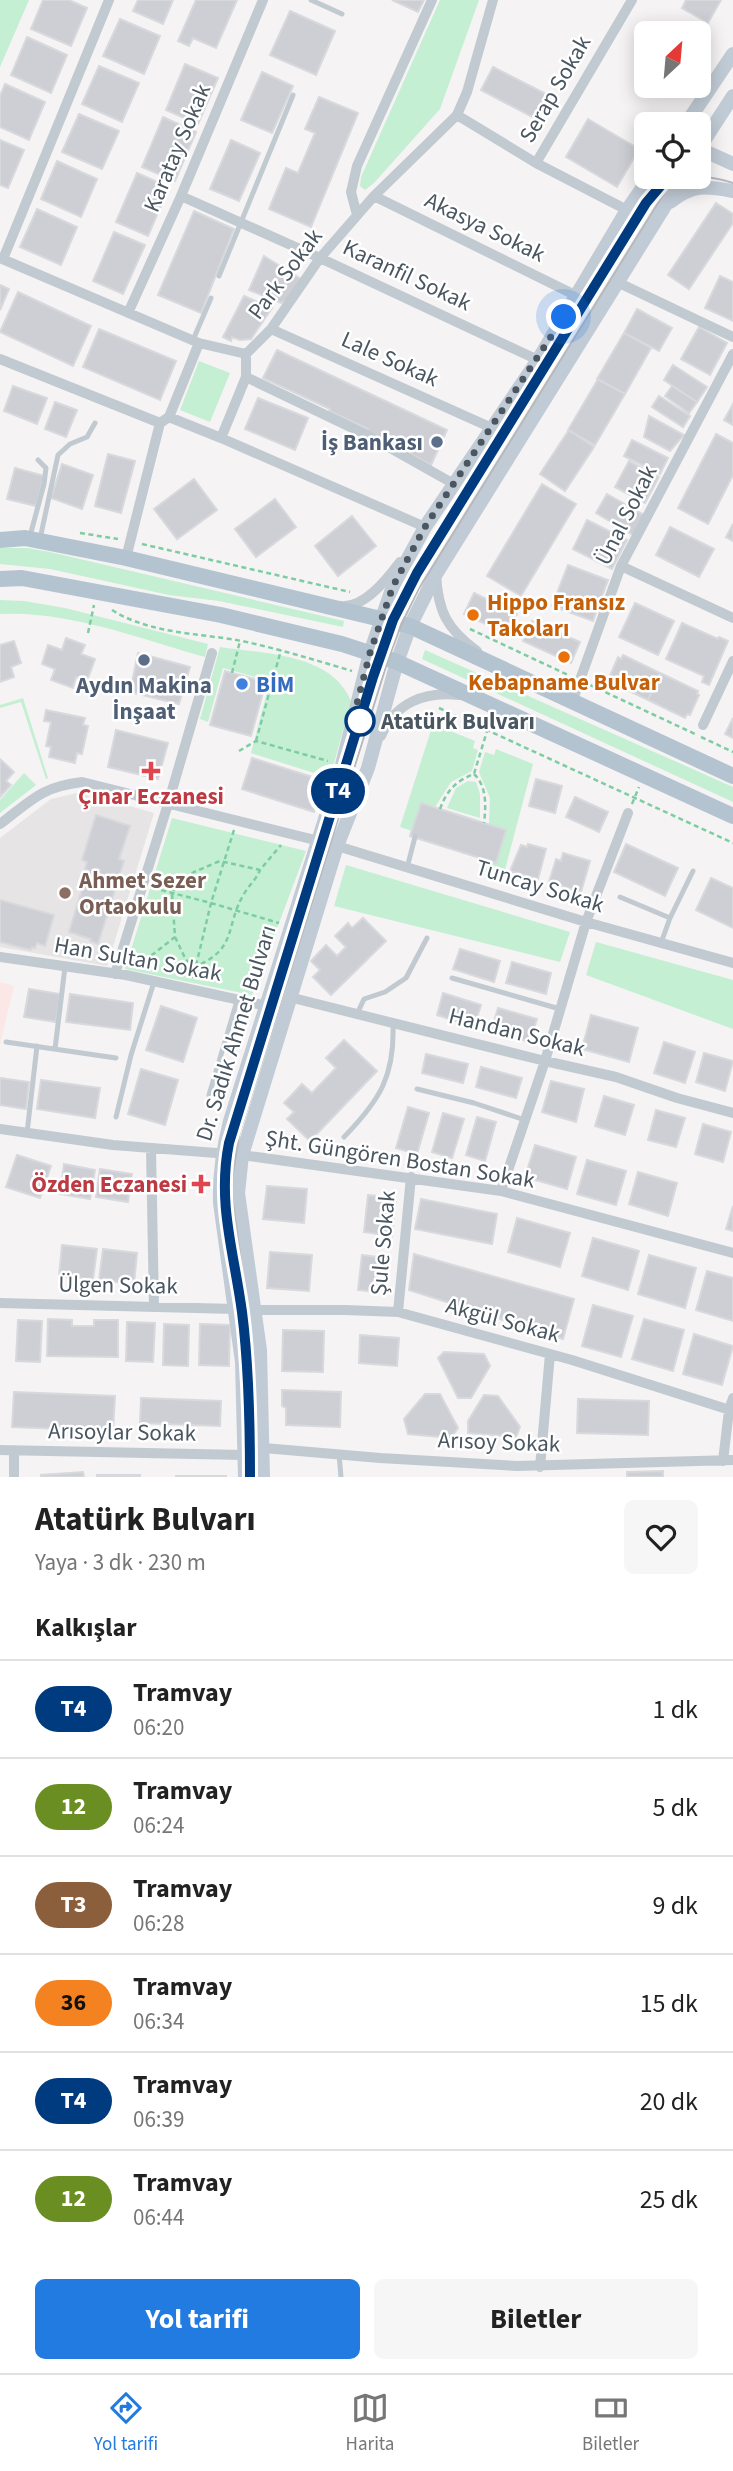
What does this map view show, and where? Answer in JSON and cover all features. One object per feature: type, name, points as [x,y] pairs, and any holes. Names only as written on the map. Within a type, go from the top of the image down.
[{"type":"main road","points":[[695,112],[733,54]]},
{"type":"main road","points":[[711,130],[733,96]]},
{"type":"main road","points":[[711,154],[733,163]]},
{"type":"main road","points":[[711,185],[717,188]]},
{"type":"main road","points":[[664,208],[684,191],[704,186],[733,191]]},
{"type":"main road","name":"Dr. Sadık Ahmet Bulvarı","points":[[245,1477],[242,1362],[220,1203],[222,1153],[342,765],[380,618],[393,586],[425,527],[538,359],[642,189]]},
{"type":"main road","name":"Dr. Sadık Ahmet Bulvarı","points":[[264,1477],[260,1350],[238,1193],[242,1155],[337,846],[368,768],[410,625],[436,574],[675,189]]},
{"type":"main road","points":[[0,540],[34,540],[126,558],[410,625],[733,776]]},
{"type":"main road","points":[[0,579],[22,578],[221,615],[370,653],[397,662],[733,816]]},
{"type":"street","points":[[109,0],[1,258],[196,342],[246,354],[246,377],[221,438]]},
{"type":"street","name":"Karatay Sokak","points":[[128,313],[181,196],[263,0]]},
{"type":"street","points":[[357,215],[351,192],[357,166],[432,0]]},
{"type":"street","name":"Park Sokak","points":[[246,354],[271,329],[320,258],[357,215],[457,115],[467,92],[493,0]]},
{"type":"street","name":"Serap Sokak","points":[[536,163],[632,0]]},
{"type":"street","points":[[457,115],[536,163],[627,210]]},
{"type":"street","name":"Karanfil Sokak","points":[[181,196],[538,359]]},
{"type":"street","name":"Akasya Sokak","points":[[374,196],[577,296]]},
{"type":"street","points":[[617,282],[733,337]]},
{"type":"street","name":"Lale Sokak","points":[[271,329],[492,428]]},
{"type":"street","points":[[126,558],[164,420],[196,342]]},
{"type":"street","name":"Ünal Sokak","points":[[572,702],[621,566],[733,354]]},
{"type":"street","points":[[0,359],[164,420],[221,438],[425,527]]},
{"type":"street","points":[[246,377],[367,435],[454,484]]},
{"type":"street","points":[[313,604],[348,607],[378,589],[415,544]]},
{"type":"street","points":[[621,566],[732,616]]},
{"type":"street","points":[[436,574],[440,608],[448,625],[467,644],[502,670]]},
{"type":"street","points":[[121,975],[143,885],[212,653]]},
{"type":"street","points":[[703,725],[733,661]]},
{"type":"street","points":[[368,768],[386,726],[396,712],[420,699],[446,693],[467,695]]},
{"type":"street","points":[[0,824],[46,789],[82,782],[319,841]]},
{"type":"street","points":[[501,1192],[545,1062],[586,922],[628,813]]},
{"type":"street","name":"Tuncay Sokak","points":[[337,846],[586,922],[733,963]]},
{"type":"street","name":"Han Sultan Sokak","points":[[0,957],[121,975],[267,1006]]},
{"type":"street","name":"Handan Sokak","points":[[289,997],[545,1062],[616,1077],[677,1098],[733,1113]]},
{"type":"street","name":"Şht. Güngören Bostan Sokak","points":[[0,1129],[151,1149],[242,1155],[411,1177],[501,1192],[733,1253]]},
{"type":"street","points":[[151,1149],[154,1307]]},
{"type":"street","name":"Şule Sokak","points":[[398,1312],[411,1177]]},
{"type":"street","name":"Ülgen Sokak","points":[[0,1303],[235,1309]]},
{"type":"street","name":"Akgül Sokak","points":[[256,1310],[398,1312],[732,1406]]},
{"type":"street","points":[[540,1467],[550,1354]]},
{"type":"street","points":[[728,1460],[732,1406]]},
{"type":"street","name":"Arısoy Sokak","points":[[264,1448],[540,1467],[589,1463],[728,1460]]},
{"type":"street","name":"Arısoylar Sokak","points":[[0,1450],[244,1455]]},
{"type":"street","points":[[14,1451],[14,1477]]},
{"type":"street","points":[[589,1463],[589,1477]]},
{"type":"lane","points":[[312,0],[342,14]]},
{"type":"lane","points":[[219,276],[293,95]]},
{"type":"lane","points":[[196,342],[211,298]]},
{"type":"lane","points":[[34,540],[58,455],[70,444],[87,437],[95,423]]},
{"type":"lane","points":[[34,540],[46,468],[38,460]]},
{"type":"lane","points":[[407,868],[415,837]]},
{"type":"lane","points":[[660,943],[693,871]]},
{"type":"lane","points":[[620,897],[670,918]]},
{"type":"lane","points":[[357,1014],[365,999],[385,992],[405,978],[427,938]]},
{"type":"lane","points":[[55,1049],[65,967]]},
{"type":"lane","points":[[452,978],[560,1009]]},
{"type":"lane","points":[[116,1118],[153,982]]},
{"type":"lane","points":[[209,1095],[238,999]]},
{"type":"lane","points":[[344,1137],[370,1110],[386,1082],[394,1050],[393,1023]]},
{"type":"lane","points":[[6,1042],[116,1058]]},
{"type":"lane","points":[[27,1133],[37,1046]]},
{"type":"lane","points":[[417,1089],[474,1103],[525,1120]]},
{"type":"lane","points":[[339,1454],[341,1477]]},
{"type":"path","points":[[75,532],[130,541],[354,593]]},
{"type":"path","points":[[88,633],[95,600]]},
{"type":"path","points":[[105,606],[126,619],[193,635],[281,650],[365,674]]},
{"type":"path","points":[[232,673],[240,641]]},
{"type":"path","points":[[239,751],[256,741],[281,650]]},
{"type":"path","points":[[420,699],[733,843]]},
{"type":"path","points":[[440,809],[444,798],[456,783],[474,774],[495,708]]},
{"type":"path","points":[[256,741],[342,765]]},
{"type":"path","points":[[474,774],[480,780],[484,792],[484,823]]},
{"type":"path","points":[[628,813],[644,774]]},
{"type":"path","points":[[190,989],[211,903],[238,821]]},
{"type":"path","points":[[196,966],[210,960],[222,948],[243,895],[266,861],[280,849],[285,832]]},
{"type":"path","points":[[196,966],[186,960],[175,937],[172,893],[181,881],[212,863],[224,862],[260,870]]},
{"type":"path","points":[[143,885],[238,909],[292,927]]},
{"type":"path","points":[[121,975],[175,937]]},
{"type":"shaded area","name":"Ahmet Sezer Ortaokulu","points":[[81,792],[154,813],[107,966],[0,947],[0,838],[51,799]]},
{"type":"shaded area","points":[[0,982],[14,986],[0,1044]]},
{"type":"green space","points":[[0,0],[29,0],[0,67]]},
{"type":"green space","points":[[440,0],[479,0],[440,109],[365,190],[360,186],[361,177]]},
{"type":"green space","points":[[199,361],[230,373],[210,422],[180,410]]},
{"type":"green space","points":[[0,548],[27,548],[50,552],[344,621],[343,627],[219,601],[169,595],[50,569],[0,564]]},
{"type":"green space","points":[[0,600],[65,608],[208,644],[205,657],[77,621],[51,616],[0,614]]},
{"type":"green space","points":[[220,647],[295,659],[328,673],[341,685],[351,701],[330,778],[251,753],[270,681],[223,668],[208,722],[200,719]]},
{"type":"green space","points":[[425,650],[733,787],[733,802],[422,659]]},
{"type":"green space","points":[[23,698],[48,778],[46,779],[21,702],[0,708],[0,705]]},
{"type":"green space","points":[[433,724],[475,741],[473,748],[478,750],[472,771],[451,782],[435,807],[421,803],[412,831],[400,827]]},
{"type":"green space","points":[[496,749],[533,764],[503,877],[483,871],[486,860],[496,862],[506,830],[489,825],[490,798],[479,772],[485,752],[494,755]]},
{"type":"green space","points":[[24,773],[36,785],[0,813],[0,800]]},
{"type":"green space","points":[[468,781],[476,782],[480,794],[480,818],[447,808],[456,788]]},
{"type":"green space","points":[[172,818],[306,851],[252,995],[125,969]]},
{"type":"green space","points":[[346,865],[570,932],[560,962],[334,906]]},
{"type":"green space","points":[[596,942],[733,980],[733,1029],[586,975]]},
{"type":"building","points":[[43,0],[69,0],[87,8],[71,46],[31,29]]},
{"type":"building","points":[[138,0],[173,0],[163,24],[133,11]]},
{"type":"building","points":[[196,0],[237,0],[216,48],[193,38],[189,46],[178,41]]},
{"type":"building","points":[[392,0],[424,0],[418,12]]},
{"type":"building","points":[[686,0],[721,0],[709,21],[682,8]]},
{"type":"building","points":[[290,11],[335,31],[316,75],[270,55]]},
{"type":"building","points":[[120,19],[160,36],[144,74],[103,56]]},
{"type":"building","points":[[27,37],[67,55],[51,93],[11,75]]},
{"type":"building","points":[[185,64],[218,78],[198,124],[166,110]]},
{"type":"building","points":[[99,66],[139,83],[122,122],[82,104]]},
{"type":"building","points":[[493,67],[548,95],[536,119],[481,90]]},
{"type":"building","points":[[262,72],[293,86],[272,133],[241,120]]},
{"type":"building","points":[[5,84],[45,102],[29,140],[0,127],[0,96]]},
{"type":"building","points":[[319,97],[358,113],[311,227],[269,209],[286,168],[298,173],[315,133],[305,129]]},
{"type":"building","points":[[79,114],[119,131],[102,169],[62,152]]},
{"type":"building","points":[[163,117],[196,132],[175,181],[142,167]]},
{"type":"building","points":[[588,119],[634,146],[634,158],[617,187],[566,157]]},
{"type":"building","points":[[0,140],[24,150],[8,188],[0,185]]},
{"type":"building","points":[[231,140],[260,153],[239,201],[210,189]]},
{"type":"building","points":[[57,161],[97,179],[81,217],[41,199]]},
{"type":"building","points":[[137,173],[169,187],[148,236],[116,222]]},
{"type":"building","points":[[716,203],[733,214],[733,223],[689,289],[668,275]]},
{"type":"building","points":[[37,209],[77,227],[61,265],[20,247]]},
{"type":"building","points":[[194,211],[234,229],[201,313],[158,295]]},
{"type":"building","points":[[114,232],[145,245],[123,294],[93,281]]},
{"type":"building","points":[[264,256],[301,279],[290,299],[281,303],[249,290]]},
{"type":"building","points":[[720,276],[733,282],[733,321],[705,308]]},
{"type":"building","points":[[0,285],[9,289],[0,310]]},
{"type":"building","points":[[18,292],[91,326],[73,366],[0,332]]},
{"type":"building","points":[[244,296],[272,308],[251,339],[240,340],[232,337],[231,341],[223,337]]},
{"type":"building","points":[[637,309],[672,328],[659,351],[624,333]]},
{"type":"building","points":[[699,327],[727,343],[710,375],[681,359]]},
{"type":"building","points":[[99,329],[176,361],[160,400],[83,367]]},
{"type":"building","points":[[624,333],[651,348],[625,394],[597,379]]},
{"type":"building","points":[[277,350],[447,430],[431,465],[368,432],[368,429],[329,411],[330,409],[263,378]]},
{"type":"building","points":[[673,365],[707,387],[697,402],[664,380]]},
{"type":"building","points":[[598,379],[625,394],[595,445],[568,430]]},
{"type":"building","points":[[13,386],[47,398],[37,424],[4,411]]},
{"type":"building","points":[[672,386],[697,402],[689,413],[665,396]]},
{"type":"building","points":[[659,396],[690,416],[683,427],[652,407]]},
{"type":"building","points":[[258,398],[308,418],[295,450],[245,429]]},
{"type":"building","points":[[55,402],[77,410],[66,437],[45,429]]},
{"type":"building","points":[[733,404],[733,425],[724,420]]},
{"type":"building","points":[[649,416],[684,435],[670,451],[644,437]]},
{"type":"building","points":[[569,430],[594,447],[565,491],[540,474]]},
{"type":"building","points":[[716,434],[733,443],[733,475],[708,524],[678,508]]},
{"type":"building","points":[[632,440],[668,458],[660,474],[624,456]]},
{"type":"building","points":[[108,454],[135,461],[121,513],[95,506]]},
{"type":"building","points":[[629,461],[659,477],[645,503],[615,487]]},
{"type":"building","points":[[62,464],[93,475],[82,509],[51,498]]},
{"type":"building","points":[[15,468],[44,476],[36,506],[7,499]]},
{"type":"building","points":[[194,479],[217,510],[177,539],[154,509]]},
{"type":"building","points":[[542,484],[576,504],[521,596],[487,576]]},
{"type":"building","points":[[607,494],[644,515],[633,535],[596,513]]},
{"type":"building","points":[[275,499],[296,527],[256,557],[235,529]]},
{"type":"building","points":[[352,516],[376,546],[338,576],[315,546]]},
{"type":"building","points":[[587,520],[627,540],[612,569],[573,549]]},
{"type":"building","points":[[733,524],[733,541],[726,537]]},
{"type":"building","points":[[670,527],[714,549],[699,577],[656,555]]},
{"type":"building","points":[[568,565],[608,580],[593,621],[552,606]]},
{"type":"building","points":[[474,593],[517,614],[507,634],[464,614]]},
{"type":"building","points":[[635,603],[674,621],[658,655],[619,637]]},
{"type":"building","points":[[532,621],[580,642],[571,663],[523,641]]},
{"type":"building","points":[[682,623],[728,641],[709,685],[702,682],[704,676],[666,659]]},
{"type":"building","points":[[66,638],[85,645],[81,654],[95,659],[87,681],[76,677],[73,688],[51,680],[55,669],[42,664],[48,645],[62,650]]},
{"type":"building","points":[[14,641],[21,663],[11,667],[14,677],[0,682],[0,645]]},
{"type":"building","points":[[138,653],[190,667],[179,704],[130,692]]},
{"type":"building","points":[[623,655],[660,673],[648,700],[610,682],[612,679],[609,678],[618,657],[621,659]]},
{"type":"building","points":[[225,671],[266,682],[251,736],[210,725]]},
{"type":"building","points":[[660,673],[698,691],[699,695],[690,715],[687,714],[685,718],[648,700]]},
{"type":"building","points":[[46,710],[85,718],[83,725],[88,726],[82,754],[77,753],[75,763],[49,757],[51,747],[46,746],[51,722],[44,721]]},
{"type":"building","points":[[733,718],[733,738],[725,734]]},
{"type":"building","points":[[116,730],[168,743],[158,779],[108,767]]},
{"type":"building","points":[[252,758],[325,781],[314,812],[242,789]]},
{"type":"building","points":[[0,759],[14,772],[6,781],[11,785],[0,797]]},
{"type":"building","points":[[536,779],[562,786],[555,813],[529,806]]},
{"type":"building","points":[[575,797],[608,812],[599,832],[566,817]]},
{"type":"building","points":[[421,803],[506,830],[496,863],[410,836]]},
{"type":"building","points":[[96,815],[130,826],[119,859],[124,861],[98,944],[69,932],[88,870],[85,869],[87,862],[82,860]]},
{"type":"building","points":[[528,844],[546,849],[538,879],[510,871],[521,845],[527,847]]},
{"type":"building","points":[[626,844],[678,868],[665,896],[614,872]]},
{"type":"building","points":[[563,853],[590,861],[581,892],[549,882],[556,859],[561,861]]},
{"type":"building","points":[[711,878],[733,888],[733,928],[696,910]]},
{"type":"building","points":[[0,900],[54,915],[45,946],[37,943],[31,950],[0,942]]},
{"type":"building","points":[[363,918],[386,941],[331,995],[313,977],[320,970],[311,961],[326,945],[337,956],[346,947],[335,936],[348,923],[352,928]]},
{"type":"building","points":[[460,949],[500,961],[494,982],[453,969]]},
{"type":"building","points":[[512,962],[551,973],[546,994],[506,983]]},
{"type":"building","points":[[29,989],[60,994],[56,1022],[24,1017]]},
{"type":"building","points":[[443,993],[481,1005],[474,1027],[437,1015]]},
{"type":"building","points":[[70,994],[133,1003],[130,1030],[66,1022]]},
{"type":"building","points":[[161,1006],[197,1018],[183,1062],[146,1050]]},
{"type":"building","points":[[498,1008],[537,1019],[530,1042],[491,1031]]},
{"type":"building","points":[[591,1015],[638,1028],[629,1062],[582,1049]]},
{"type":"building","points":[[344,1040],[377,1071],[310,1141],[287,1119],[294,1112],[284,1103],[302,1084],[312,1093],[336,1068],[326,1058]]},
{"type":"building","points":[[664,1042],[695,1052],[685,1083],[654,1073]]},
{"type":"building","points":[[704,1053],[733,1061],[725,1091],[696,1082]]},
{"type":"building","points":[[426,1054],[468,1064],[463,1083],[422,1073]]},
{"type":"building","points":[[481,1067],[522,1078],[516,1098],[476,1087]]},
{"type":"building","points":[[141,1069],[178,1080],[165,1125],[128,1114]]},
{"type":"building","points":[[0,1078],[29,1082],[26,1109],[0,1105]]},
{"type":"building","points":[[41,1080],[100,1088],[95,1118],[37,1109]]},
{"type":"building","points":[[551,1081],[584,1089],[576,1122],[542,1112]]},
{"type":"building","points":[[604,1096],[634,1105],[625,1135],[595,1126]]},
{"type":"building","points":[[408,1107],[429,1113],[417,1154],[396,1148]]},
{"type":"building","points":[[656,1110],[685,1118],[676,1147],[648,1140]]},
{"type":"building","points":[[443,1113],[464,1119],[452,1158],[432,1152]]},
{"type":"building","points":[[477,1117],[496,1122],[485,1161],[466,1155]]},
{"type":"building","points":[[703,1124],[731,1132],[723,1162],[695,1154]]},
{"type":"building","points":[[535,1145],[576,1157],[567,1189],[525,1177]]},
{"type":"building","points":[[17,1155],[51,1166],[40,1198],[6,1187]]},
{"type":"building","points":[[587,1160],[626,1171],[616,1205],[577,1194]]},
{"type":"building","points":[[64,1164],[95,1170],[90,1199],[60,1194]]},
{"type":"building","points":[[100,1169],[132,1174],[128,1202],[96,1197]]},
{"type":"building","points":[[638,1172],[677,1183],[668,1216],[629,1204]]},
{"type":"building","points":[[267,1186],[307,1189],[304,1223],[263,1219]]},
{"type":"building","points":[[368,1195],[396,1198],[392,1236],[364,1232]]},
{"type":"building","points":[[421,1199],[497,1214],[492,1244],[415,1229]]},
{"type":"building","points":[[733,1206],[733,1231],[726,1229]]},
{"type":"building","points":[[517,1218],[570,1233],[560,1267],[508,1252]]},
{"type":"building","points":[[593,1238],[639,1251],[628,1290],[582,1276]]},
{"type":"building","points":[[62,1245],[97,1249],[93,1279],[59,1276]]},
{"type":"building","points":[[103,1249],[137,1253],[134,1284],[99,1280]]},
{"type":"building","points":[[270,1252],[312,1255],[309,1291],[267,1288]]},
{"type":"building","points":[[414,1254],[574,1299],[563,1339],[409,1290]]},
{"type":"building","points":[[362,1255],[387,1258],[383,1293],[358,1290]]},
{"type":"building","points":[[649,1255],[696,1268],[685,1308],[638,1294]]},
{"type":"building","points":[[707,1271],[733,1278],[733,1321],[696,1310]]},
{"type":"building","points":[[593,1305],[633,1316],[621,1357],[582,1346]]},
{"type":"building","points":[[48,1319],[72,1320],[72,1326],[94,1326],[94,1320],[118,1320],[118,1357],[47,1356]]},
{"type":"building","points":[[644,1319],[684,1330],[673,1371],[632,1359]]},
{"type":"building","points":[[18,1320],[42,1321],[40,1362],[16,1361]]},
{"type":"building","points":[[127,1322],[155,1323],[153,1362],[126,1361]]},
{"type":"building","points":[[164,1324],[189,1325],[188,1366],[163,1365]]},
{"type":"building","points":[[200,1324],[230,1325],[229,1366],[199,1365]]},
{"type":"building","points":[[283,1330],[324,1331],[323,1372],[282,1371]]},
{"type":"building","points":[[694,1334],[733,1346],[722,1385],[683,1374]]},
{"type":"building","points":[[360,1335],[399,1338],[397,1366],[359,1363]]},
{"type":"building","points":[[444,1352],[484,1354],[490,1366],[471,1398],[458,1398],[438,1358]]},
{"type":"building","points":[[282,1390],[341,1392],[340,1427],[286,1425]]},
{"type":"building","points":[[14,1392],[115,1396],[113,1431],[12,1427]]},
{"type":"building","points":[[425,1394],[440,1394],[458,1428],[451,1438],[408,1434],[404,1419]]},
{"type":"building","points":[[484,1395],[498,1396],[520,1427],[516,1437],[468,1433],[468,1421]]},
{"type":"building","points":[[141,1398],[221,1401],[220,1426],[140,1423]]},
{"type":"building","points":[[578,1399],[649,1401],[648,1435],[577,1433]]},
{"type":"building","points":[[663,1471],[663,1477],[627,1477],[627,1472]]},
{"type":"building","points":[[83,1472],[84,1477],[41,1477],[41,1475]]},
{"type":"building","points":[[140,1475],[140,1477],[97,1477]]},
{"type":"building","points":[[226,1476],[226,1477],[176,1477]]},
{"type":"tram line","points":[[257,1477],[253,1353],[231,1187],[239,1135],[388,660],[418,590],[666,190],[681,181],[698,178],[716,178],[733,183]]},
{"type":"tram line","name":"T4","points":[[250,1477],[247,1364],[242,1313],[223,1202],[225,1162],[373,677],[393,620],[417,573],[646,203],[658,189]]},
{"type":"place","name":"İş Bankası","points":[[437,442]]},
{"type":"place","name":"Hippo Fransız Takoları","points":[[473,615]]},
{"type":"place","name":"Kebapname Bulvar","points":[[564,657]]},
{"type":"place","name":"Aydın Makina İnşaat","points":[[144,660]]},
{"type":"place","name":"BİM","points":[[242,684]]},
{"type":"place","name":"Atatürk Bulvarı","points":[[360,721]]},
{"type":"place","name":"Çınar Eczanesi","points":[[151,771]]},
{"type":"place","name":"Ahmet Sezer Ortaokulu","points":[[65,893]]},
{"type":"place","name":"Özden Eczanesi","points":[[201,1184]]},
{"type":"route","points":[[360,721],[353,719],[380,618],[393,586],[425,527],[564,317]]}]
